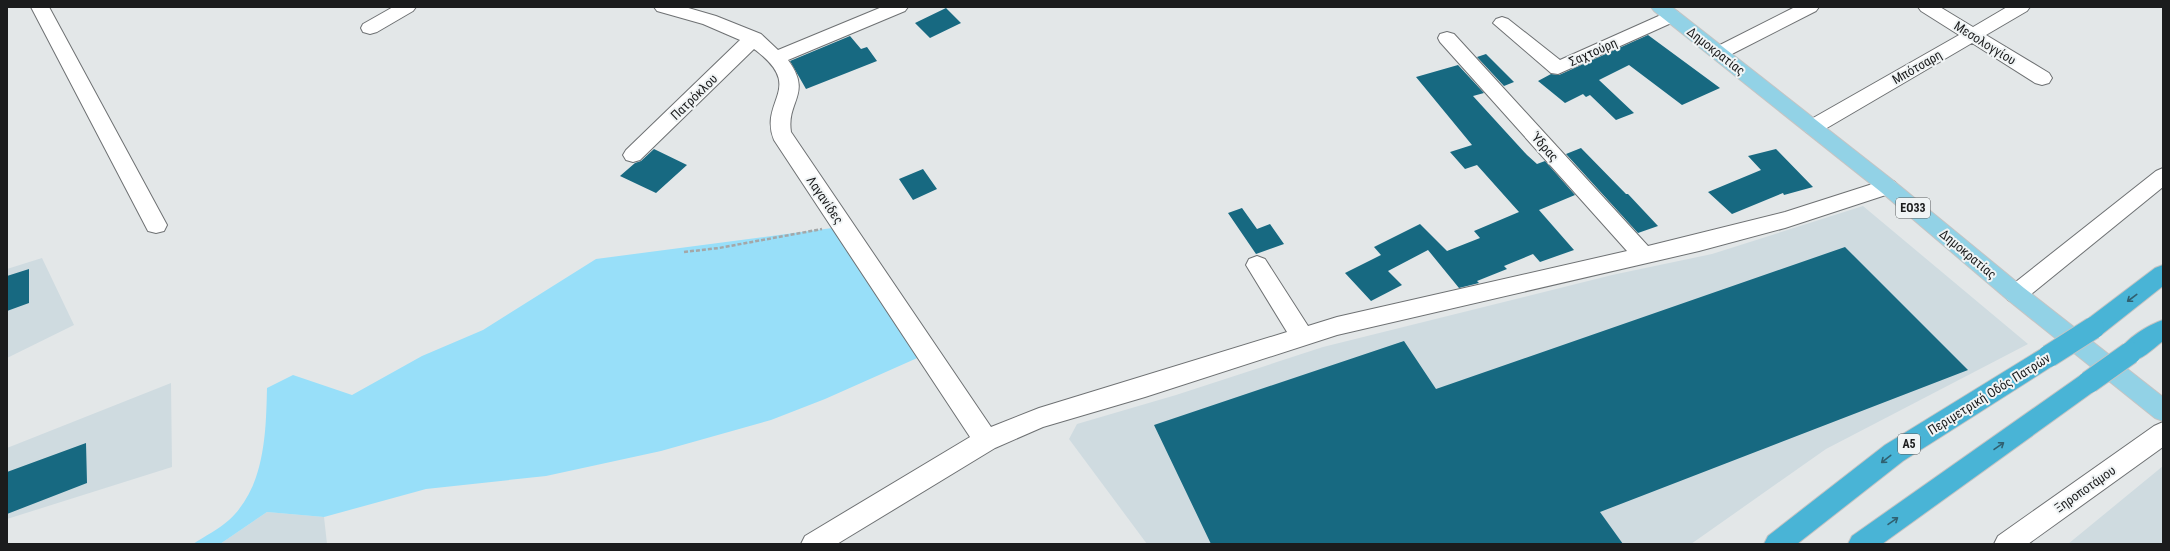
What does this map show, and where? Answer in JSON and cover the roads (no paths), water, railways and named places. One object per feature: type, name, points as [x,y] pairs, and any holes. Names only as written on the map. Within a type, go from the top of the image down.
[{"type":"highway","name":"Περιμετρική Οδός Πατρών","points":[[1777,544],[1894,453],[2092,328],[2163,274]]},
{"type":"highway","points":[[1861,544],[2163,329]]},
{"type":"main road","name":"Δημοκρατίας","points":[[1666,12],[1720,53],[1888,187],[2016,294],[2163,411]]},
{"type":"street","points":[[40,7],[156,225]]},
{"type":"street","points":[[370,28],[407,7]]},
{"type":"street","name":"Λαγανίδες","points":[[663,7],[736,29],[754,38],[776,58],[786,70],[790,82],[789,94],[779,124],[782,135],[986,440]]},
{"type":"street","points":[[776,58],[899,7]]},
{"type":"street","points":[[1720,53],[1810,7]]},
{"type":"street","name":"Μεσολογγίου","points":[[1927,7],[2042,78]]},
{"type":"street","name":"Μπότσαρη","points":[[1813,127],[2021,7]]},
{"type":"street","name":"Σαχτούρη","points":[[1502,23],[1558,68],[1666,12]]},
{"type":"street","name":"Πατρόκλου","points":[[633,156],[754,38]]},
{"type":"street","name":"Ύδρας","points":[[1447,38],[1643,255]]},
{"type":"street","points":[[2016,294],[2163,176]]},
{"type":"street","points":[[814,544],[891,496],[986,440],[1039,418],[1145,387],[1302,336],[1757,228],[1888,187]]},
{"type":"street","points":[[1257,265],[1302,336]]},
{"type":"street","name":"Ξηροποτάμου","points":[[2008,544],[2163,433]]}]
